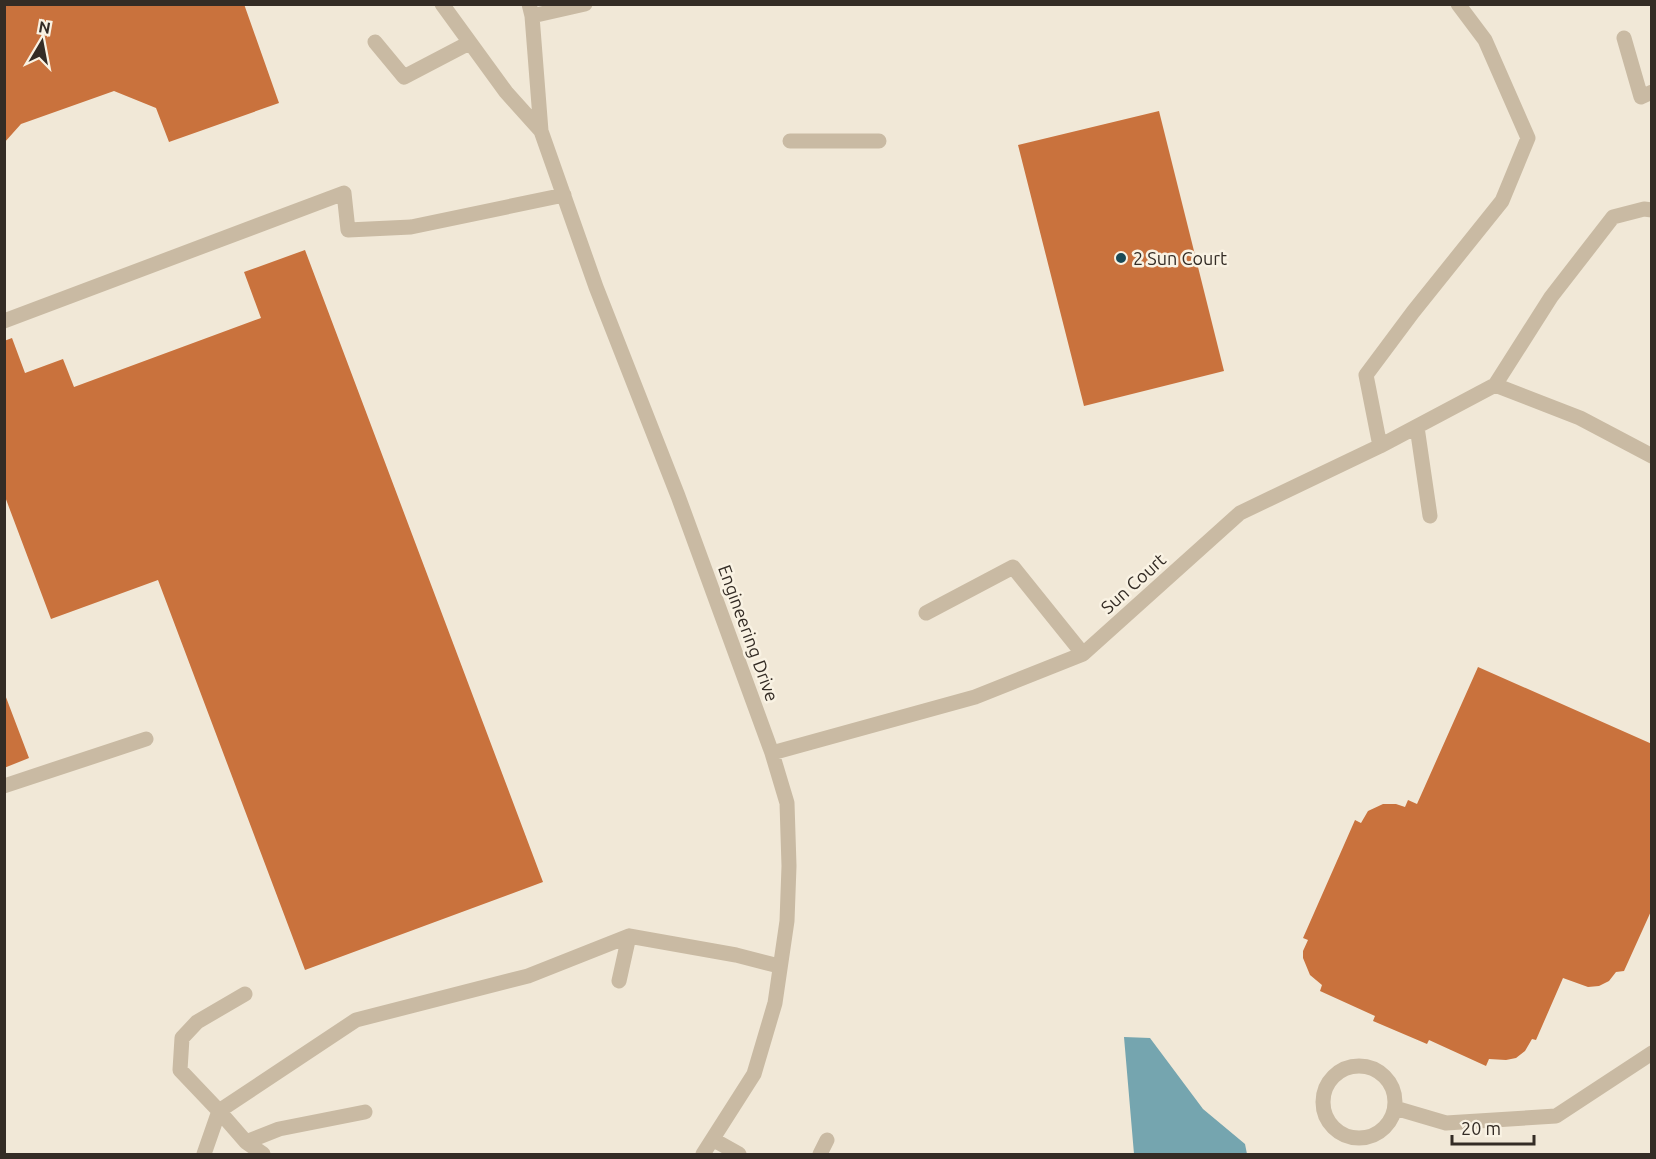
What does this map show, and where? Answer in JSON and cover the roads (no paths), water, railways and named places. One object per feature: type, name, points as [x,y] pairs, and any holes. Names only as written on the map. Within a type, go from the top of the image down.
[{"type":"street","name":"Engineering Drive","points":[[442,4],[506,92],[541,131]]},
{"type":"street","points":[[531,10],[585,4]]},
{"type":"street","points":[[1380,446],[1366,375],[1502,201],[1528,138],[1485,39],[1458,4]]},
{"type":"street","name":"Engineering Drive","points":[[531,10],[541,131],[596,287],[678,496],[772,753],[787,803],[789,866],[787,921],[775,1003],[754,1074],[703,1155]]},
{"type":"street","points":[[1624,38],[1641,97],[1652,92]]},
{"type":"street","points":[[375,42],[404,77],[469,43]]},
{"type":"street","points":[[790,141],[879,141]]},
{"type":"street","points":[[4,321],[344,193],[348,230],[411,227],[564,195]]},
{"type":"street","points":[[1652,210],[1644,209],[1613,217],[1551,297],[1495,385],[1580,418],[1652,456]]},
{"type":"street","name":"Sun Court","points":[[772,753],[975,698],[1083,654],[1240,513],[1380,446],[1495,385]]},
{"type":"street","points":[[1417,426],[1430,516]]},
{"type":"street","points":[[926,613],[1013,567],[1083,654]]},
{"type":"street","points":[[4,786],[146,739]]},
{"type":"street","points":[[619,981],[629,936]]},
{"type":"street","points":[[204,1155],[219,1111],[356,1020],[528,976],[629,936],[736,955],[779,966]]},
{"type":"street","points":[[245,994],[197,1022],[182,1038],[180,1070],[246,1142],[263,1155]]},
{"type":"street","points":[[1395,1108],[1446,1123],[1556,1116],[1652,1053]]},
{"type":"street","points":[[1359,1066],[1376,1071],[1390,1084],[1395,1108],[1391,1120],[1383,1130],[1372,1136],[1360,1138],[1347,1136],[1336,1130],[1328,1121],[1323,1109],[1323,1097],[1327,1085],[1335,1075],[1359,1066]]},
{"type":"street","points":[[246,1142],[279,1129],[365,1112]]},
{"type":"street","points":[[714,1140],[739,1155]]},
{"type":"street","points":[[820,1155],[827,1140]]},
{"type":"water","points":[[1124,1037],[1150,1038],[1203,1109],[1245,1144],[1247,1154],[1134,1154]]},
{"type":"place","name":"2 Sun Court","points":[[1121,258]]}]
